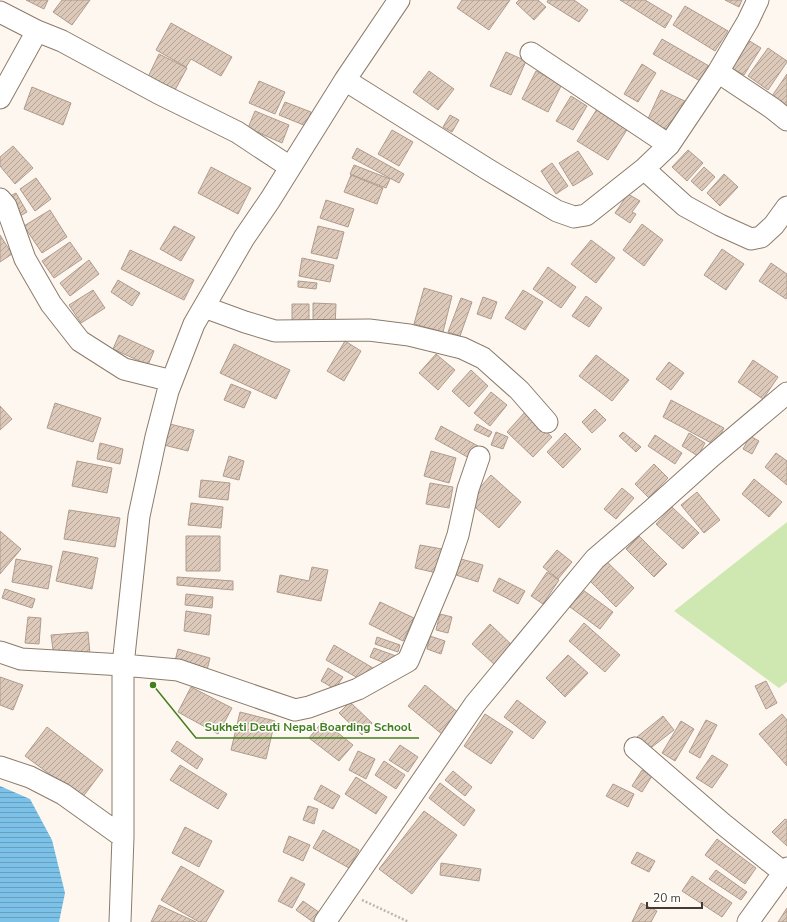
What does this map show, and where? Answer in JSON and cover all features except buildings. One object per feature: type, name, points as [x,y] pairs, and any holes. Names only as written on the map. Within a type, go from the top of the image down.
[{"type":"street","points":[[120,922],[123,837],[123,665],[139,516],[156,437],[168,391],[194,324],[244,238],[270,200],[345,80],[399,0]]},
{"type":"street","points":[[345,80],[493,173],[557,211],[574,217],[586,215],[644,169],[668,145],[718,72],[748,21],[758,0]]},
{"type":"street","points":[[0,12],[37,31],[62,41],[158,93],[237,132],[290,167]]},
{"type":"street","points":[[0,98],[37,31]]},
{"type":"street","points":[[531,53],[668,145]]},
{"type":"street","points":[[718,72],[772,108],[787,120]]},
{"type":"street","points":[[644,169],[685,206],[751,240],[761,237],[770,229],[787,207]]},
{"type":"street","points":[[0,199],[6,206],[26,259],[50,304],[80,341],[124,369],[172,381]]},
{"type":"street","points":[[204,306],[245,322],[275,331],[369,330],[409,336],[462,348],[483,358],[519,390],[547,422]]},
{"type":"street","points":[[325,922],[475,704],[595,558],[653,509],[710,457],[787,393]]},
{"type":"street","points":[[0,652],[21,659],[178,670],[295,710],[309,707],[358,689],[408,661],[446,573],[458,535],[468,489],[479,457]]},
{"type":"street","points":[[635,748],[785,870],[755,919]]},
{"type":"street","points":[[0,767],[30,777],[64,794],[123,837]]},
{"type":"path","points":[[346,893],[409,922]]},
{"type":"green space","points":[[787,522],[787,682],[779,688],[674,611]]},
{"type":"water","points":[[0,786],[30,799],[52,840],[65,893],[59,922],[0,922]]},
{"type":"place","name":"Sukheti Deuti Nepal Boarding School","points":[[153,685]]}]
